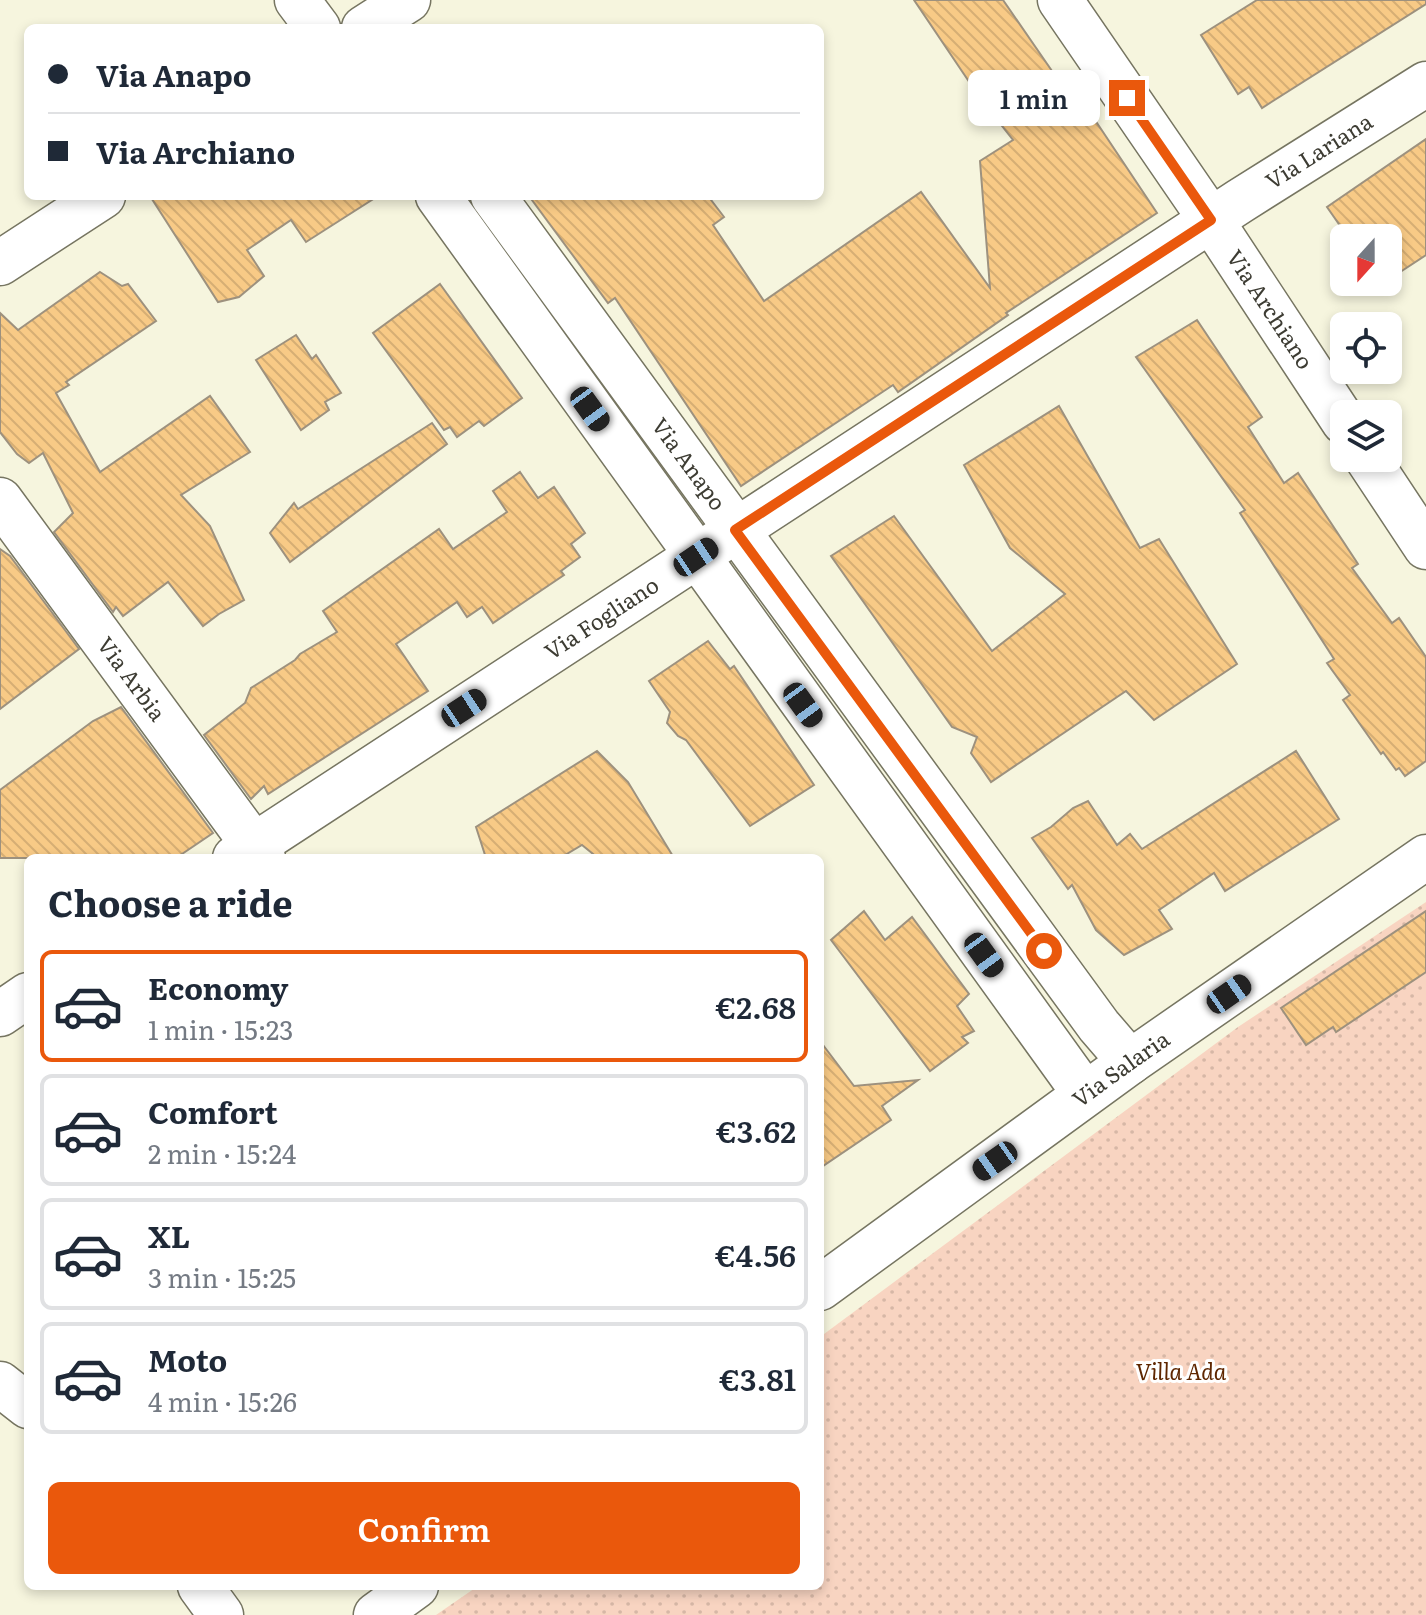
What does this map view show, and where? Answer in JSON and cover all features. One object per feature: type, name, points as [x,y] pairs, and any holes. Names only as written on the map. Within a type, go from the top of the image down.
[{"type":"street","points":[[297,0],[315,24]]},
{"type":"street","points":[[365,20],[408,0]]},
{"type":"street","name":"Via Archiano","points":[[1060,0],[1330,401]]},
{"type":"street","name":"Via Lariana","points":[[1211,220],[1426,84]]},
{"type":"street","points":[[0,263],[97,200]]},
{"type":"street","name":"Via Anapo","points":[[441,200],[1085,1094]]},
{"type":"street","name":"Via Anapo","points":[[496,200],[933,801],[1099,1026],[1130,1062]]},
{"type":"street","name":"Via Fogliano","points":[[251,854],[735,530],[1211,220]]},
{"type":"street","points":[[520,310],[555,283]]},
{"type":"street","points":[[1376,472],[1426,547]]},
{"type":"street","name":"Via Arbia","points":[[0,500],[251,854]]},
{"type":"street","points":[[893,828],[933,801]]},
{"type":"street","name":"Via Salaria","points":[[824,1285],[1130,1062],[1426,857]]},
{"type":"street","points":[[0,1014],[24,998]]},
{"type":"street","points":[[0,1384],[24,1403]]},
{"type":"street","points":[[203,1590],[221,1615]]},
{"type":"street","points":[[376,1615],[410,1590]]},
{"type":"green space","name":"Villa Ada","points":[[1426,902],[1426,1615],[436,1615],[472,1590],[824,1590],[824,1334],[1238,1027]]},
{"type":"building","points":[[914,0],[1003,0],[1072,100],[1079,96],[1157,213],[1006,313],[1008,315],[898,392],[893,385],[741,486],[615,298],[608,303],[532,200],[711,200],[724,217],[713,225],[764,301],[921,192],[990,288],[980,161],[1013,140],[980,98]]},
{"type":"building","points":[[1257,0],[1426,0],[1426,4],[1262,108],[1249,87],[1238,94],[1201,35]]},
{"type":"building","points":[[1426,139],[1426,255],[1402,271],[1402,224],[1339,224],[1327,207]]},
{"type":"building","points":[[153,200],[372,200],[306,242],[291,220],[247,250],[264,276],[239,297],[218,302]]},
{"type":"building","points":[[100,272],[122,286],[128,284],[156,321],[66,382],[69,385],[56,393],[100,472],[210,396],[250,452],[181,495],[210,526],[244,600],[203,626],[168,582],[123,616],[116,607],[113,612],[54,532],[73,513],[43,453],[29,463],[17,454],[0,432],[0,313],[18,330]]},
{"type":"building","points":[[440,284],[522,398],[484,426],[479,421],[457,437],[450,427],[444,430],[373,333]]},
{"type":"building","points":[[1197,320],[1262,417],[1248,427],[1284,483],[1298,473],[1358,564],[1352,568],[1392,623],[1399,618],[1426,657],[1426,761],[1405,776],[1399,768],[1396,770],[1383,752],[1381,754],[1343,700],[1350,695],[1327,663],[1334,659],[1240,513],[1245,510],[1136,357]]},
{"type":"building","points":[[296,335],[312,359],[316,355],[341,393],[325,402],[329,410],[301,430],[256,360]]},
{"type":"building","points":[[1059,406],[1140,548],[1159,539],[1237,664],[1154,720],[1126,691],[991,782],[971,753],[977,737],[952,727],[831,556],[894,516],[992,651],[1065,594],[1010,548],[964,465]]},
{"type":"building","points":[[432,423],[447,444],[290,562],[270,533],[294,503],[298,509]]},
{"type":"building","points":[[520,472],[538,498],[554,487],[585,533],[571,544],[580,557],[561,571],[564,575],[493,623],[482,607],[467,617],[457,602],[396,644],[428,691],[268,794],[264,786],[251,799],[204,735],[245,703],[251,688],[337,632],[323,611],[439,529],[453,549],[507,512],[493,491]]},
{"type":"building","points":[[0,549],[10,556],[79,649],[0,709]]},
{"type":"building","points":[[708,641],[730,669],[734,666],[814,785],[750,826],[686,740],[667,723],[670,712],[649,681]]},
{"type":"building","points":[[121,707],[213,833],[182,854],[24,854],[24,858],[0,858],[0,790],[93,721]]},
{"type":"building","points":[[597,751],[628,782],[672,854],[593,854],[582,845],[567,854],[485,854],[476,827]]},
{"type":"building","points":[[1296,751],[1339,819],[1225,891],[1214,873],[1159,910],[1172,929],[1124,955],[1096,930],[1072,885],[1068,889],[1032,838],[1073,808],[1088,801],[1117,845],[1130,834],[1142,849]]},
{"type":"building","points":[[864,911],[885,940],[912,917],[969,994],[957,1006],[974,1031],[962,1037],[968,1043],[930,1071],[831,940]]},
{"type":"building","points":[[1426,911],[1426,972],[1336,1032],[1333,1027],[1306,1045],[1281,1008]]},
{"type":"building","points":[[824,1046],[854,1086],[918,1080],[882,1106],[891,1120],[824,1165]]},
{"type":"route","points":[[1044,951],[735,530],[1211,220],[1127,98]]}]
